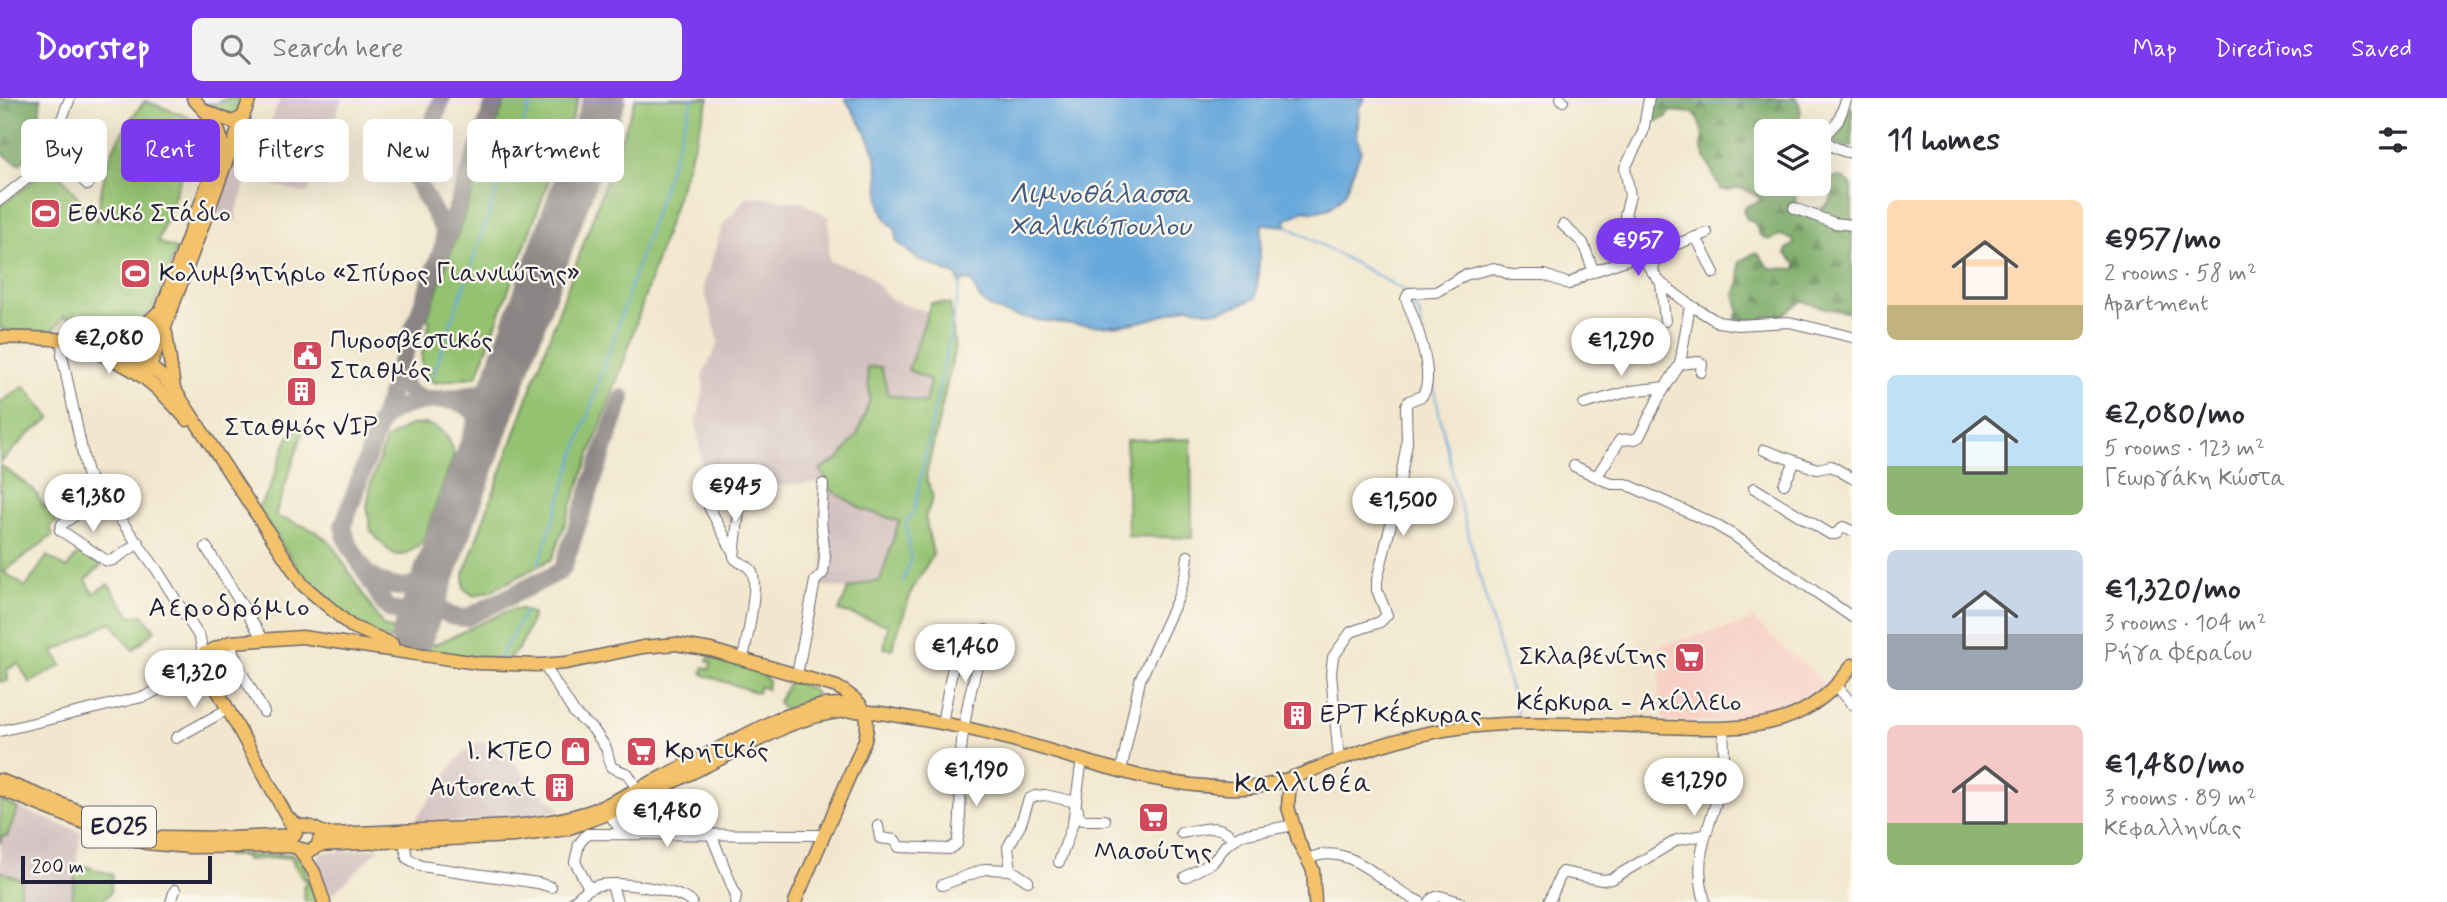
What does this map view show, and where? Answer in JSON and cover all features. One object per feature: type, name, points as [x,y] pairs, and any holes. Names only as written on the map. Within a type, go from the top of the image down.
[{"type":"main road","points":[[144,370],[167,322],[201,218],[222,142],[217,126],[193,98]]},
{"type":"main road","points":[[144,370],[164,305],[250,98]]},
{"type":"main road","points":[[205,111],[232,122],[243,117]]},
{"type":"main road","points":[[70,341],[134,332],[149,322],[164,305]]},
{"type":"main road","points":[[167,322],[166,340],[175,390],[303,584],[369,646]]},
{"type":"main road","points":[[0,338],[70,341],[109,346],[175,390]]},
{"type":"main road","points":[[144,370],[217,455]]},
{"type":"main road","points":[[340,642],[346,622]]},
{"type":"main road","points":[[346,622],[374,638],[427,655]]},
{"type":"main road","points":[[324,902],[301,837],[285,816],[209,675],[203,654],[230,642],[302,637],[489,664],[544,665],[676,643],[743,659],[803,678],[839,694],[856,710],[862,746]]},
{"type":"main road","name":"Κέρκυρα - Αχίλλειο","points":[[856,710],[942,723],[1121,771],[1178,783],[1235,789],[1263,787],[1384,743],[1439,731],[1518,725],[1723,728],[1757,725],[1788,717],[1820,699],[1852,666]]},
{"type":"main road","points":[[803,678],[821,694],[814,704],[803,710]]},
{"type":"main road","name":"ΕΟ25","points":[[301,837],[306,851],[316,847],[547,832],[583,824],[637,790],[765,725],[803,710],[830,704],[856,710]]},
{"type":"main road","name":"Κέρκυρα - Αχίλλειο","points":[[856,710],[909,712],[942,723]]},
{"type":"main road","name":"ΕΟ25","points":[[0,789],[92,826],[146,843],[189,847],[327,834],[495,827],[608,809],[787,726],[813,716],[856,710]]},
{"type":"main road","points":[[795,902],[862,746],[875,722],[892,714]]},
{"type":"main road","points":[[1290,779],[1288,807],[1301,847],[1314,873],[1315,902]]},
{"type":"main road","name":"ΕΟ25","points":[[0,780],[116,826],[152,836],[201,839],[301,837]]},
{"type":"main road","points":[[301,837],[319,835],[314,872]]},
{"type":"street","points":[[63,119],[70,98]]},
{"type":"street","points":[[1649,98],[1643,132],[1625,168],[1630,197],[1624,211],[1639,237],[1640,255],[1661,283],[1718,322],[1738,325],[1789,322],[1852,337]]},
{"type":"street","points":[[1847,98],[1838,121],[1823,136],[1825,141],[1838,149],[1852,153]]},
{"type":"street","points":[[0,200],[24,182]]},
{"type":"street","points":[[1794,208],[1833,223],[1852,225]]},
{"type":"street","points":[[1563,225],[1583,243],[1594,272]]},
{"type":"street","points":[[1653,273],[1658,251],[1707,233]]},
{"type":"street","points":[[1696,237],[1714,273]]},
{"type":"street","points":[[1339,760],[1331,664],[1339,646],[1351,632],[1383,620],[1387,615],[1378,593],[1377,580],[1396,504],[1407,443],[1406,405],[1422,396],[1427,386],[1416,322],[1406,299],[1409,294],[1436,292],[1465,275],[1494,268],[1511,275],[1545,275],[1569,284],[1640,255]]},
{"type":"street","points":[[1661,283],[1665,321]]},
{"type":"street","points":[[1597,477],[1620,440],[1637,438],[1680,364],[1690,305]]},
{"type":"street","points":[[38,339],[62,355]]},
{"type":"street","points":[[0,731],[146,696],[161,688],[203,654],[200,638],[139,543],[86,469],[62,355],[70,341]]},
{"type":"street","points":[[1680,364],[1699,362],[1702,365],[1701,372]]},
{"type":"street","points":[[1584,404],[1631,391],[1665,387]]},
{"type":"street","points":[[1764,450],[1819,470],[1831,466],[1852,478]]},
{"type":"street","points":[[1784,484],[1796,462]]},
{"type":"street","points":[[1574,466],[1612,484],[1626,484],[1714,524],[1761,553],[1852,617]]},
{"type":"street","points":[[803,678],[816,581],[824,571],[825,551],[821,520],[823,484]]},
{"type":"street","points":[[1754,488],[1830,534],[1836,534],[1843,527],[1852,531]]},
{"type":"street","points":[[734,555],[741,491]]},
{"type":"street","points":[[104,497],[62,524],[60,530],[109,561],[139,543]]},
{"type":"street","points":[[709,507],[736,561],[750,568],[753,574],[750,630],[743,659]]},
{"type":"street","points":[[206,547],[263,639]]},
{"type":"street","points":[[1121,771],[1137,687],[1178,598],[1188,556]]},
{"type":"street","points":[[878,826],[880,838],[895,840],[899,847],[949,849],[955,846],[960,816],[964,728],[986,631]]},
{"type":"street","points":[[942,723],[958,640]]},
{"type":"street","points":[[230,642],[238,666],[264,712]]},
{"type":"street","points":[[956,656],[979,661]]},
{"type":"street","points":[[544,665],[575,713],[593,729],[602,742],[611,767],[628,774],[637,790]]},
{"type":"street","points":[[1836,685],[1852,704]]},
{"type":"street","points":[[176,738],[228,709]]},
{"type":"street","points":[[1705,902],[1700,870],[1704,835],[1723,773],[1723,728]]},
{"type":"street","points":[[1059,862],[1070,836],[1082,759]]},
{"type":"street","points":[[1011,870],[1008,848],[1020,826],[1029,799],[1045,795],[1077,799]]},
{"type":"street","points":[[1077,799],[1079,819],[1105,820]]},
{"type":"street","points":[[608,809],[624,833]]},
{"type":"street","points":[[1185,877],[1213,862],[1234,839],[1248,832],[1294,825]]},
{"type":"street","points":[[1181,833],[1218,827],[1226,830],[1234,839]]},
{"type":"street","points":[[589,888],[575,862],[583,837],[595,833],[822,835]]},
{"type":"street","points":[[711,834],[736,902]]},
{"type":"street","points":[[1549,902],[1562,872],[1602,880],[1612,879],[1670,844],[1704,835]]},
{"type":"street","points":[[404,841],[407,858],[425,867],[551,887]]},
{"type":"street","points":[[1308,859],[1326,852],[1347,856],[1390,886],[1420,902]]},
{"type":"street","points":[[942,885],[985,869],[1011,870],[1028,881]]},
{"type":"street","points":[[612,885],[617,902]]},
{"type":"street","points":[[573,902],[589,888],[612,885],[660,890],[692,902]]},
{"type":"street","points":[[171,902],[175,890]]},
{"type":"street","points":[[1430,902],[1438,895],[1460,902]]},
{"type":"shaded area","points":[[280,98],[342,98],[334,119],[272,119]]},
{"type":"shaded area","points":[[234,155],[234,182],[246,182],[236,212],[237,222],[214,212]]},
{"type":"shaded area","points":[[264,182],[312,182],[308,193]]},
{"type":"shaded area","points":[[748,196],[801,202],[829,217],[829,261],[865,272],[893,301],[928,312],[908,370],[930,380],[925,404],[887,394],[881,367],[858,433],[839,459],[864,510],[899,521],[880,582],[864,583],[848,589],[817,585],[823,576],[819,482],[748,489],[746,498],[704,481],[696,422],[704,388],[702,376],[719,342],[703,287],[723,224]]},
{"type":"shaded area","points":[[1750,616],[1827,688],[1786,713],[1744,722],[1664,721],[1658,702],[1660,671],[1667,667],[1654,649],[1663,644],[1751,622]]},
{"type":"shaded area","points":[[480,742],[501,745],[530,782],[560,809],[527,818],[412,825],[455,762],[470,747]]},
{"type":"shaded area","points":[[18,808],[81,832],[71,902],[18,902],[22,881],[0,871],[0,843],[4,835],[7,836]]},
{"type":"shaded area","points":[[380,848],[333,894],[329,894],[317,861],[321,853]]},
{"type":"green space","points":[[0,98],[41,98],[39,119],[21,119],[21,163],[0,152]]},
{"type":"green space","points":[[226,98],[242,98],[236,117],[207,110],[205,106],[224,101]]},
{"type":"green space","points":[[506,98],[579,98],[571,119],[498,119]]},
{"type":"green space","points":[[636,98],[709,98],[623,364],[552,559],[493,590],[474,596],[464,589],[464,574],[606,182],[624,182],[624,131]]},
{"type":"green space","points":[[1651,98],[1797,98],[1801,110],[1799,119],[1754,119],[1754,195],[1742,189],[1720,189],[1701,148],[1704,137],[1693,113],[1671,111],[1662,119],[1648,121]]},
{"type":"green space","name":"Εθνικό Στάδιο","points":[[145,101],[194,119],[131,119]]},
{"type":"green space","points":[[1852,106],[1852,146],[1846,148],[1833,142]]},
{"type":"green space","name":"Εθνικό Στάδιο","points":[[121,135],[121,182],[180,182],[158,242],[176,249],[157,299],[142,319],[131,326],[114,331],[80,330],[78,324],[64,316],[54,328],[41,333],[11,333],[7,329],[0,329],[0,206],[32,182],[66,182],[97,221],[102,186],[103,182],[107,182],[107,168]]},
{"type":"green space","points":[[1833,178],[1841,178],[1852,186],[1852,312],[1801,302],[1782,315],[1764,317],[1761,320],[1735,320],[1739,311],[1735,294],[1740,281],[1739,262],[1754,253],[1770,268],[1797,269],[1796,264],[1786,254],[1787,249],[1794,244],[1793,239],[1780,235],[1769,240],[1760,235],[1755,223],[1747,219],[1743,211],[1745,207],[1762,200],[1756,196],[1795,196],[1796,206],[1818,209],[1829,203],[1832,197]]},
{"type":"green space","points":[[476,182],[548,182],[477,376],[435,383],[428,378],[422,363],[423,345],[430,321],[427,319]]},
{"type":"green space","points":[[931,303],[950,304],[955,348],[926,476],[933,498],[925,517],[933,554],[912,590],[892,649],[884,648],[888,625],[839,611],[848,589],[880,581],[899,521],[864,510],[832,491],[820,469],[839,459],[858,433],[870,399],[867,367],[881,367],[888,394],[925,403],[930,380],[908,370]]},
{"type":"green space","points":[[152,323],[141,356],[104,340]]},
{"type":"green space","points":[[24,386],[51,418],[29,434],[0,463],[0,403]]},
{"type":"green space","points":[[425,424],[445,434],[454,455],[422,543],[404,555],[397,555],[388,550],[371,531],[367,507],[371,483],[386,440],[410,425]]},
{"type":"green space","points":[[298,427],[304,429],[275,516],[313,530],[333,546],[383,626],[434,645],[512,609],[522,609],[533,614],[523,641],[516,651],[504,661],[435,653],[369,633],[311,588],[257,508],[269,489],[287,441]]},
{"type":"green space","points":[[1191,439],[1192,538],[1128,536],[1126,440]]},
{"type":"green space","points":[[0,465],[34,490],[44,507],[93,486],[102,497],[50,526],[53,535],[4,572],[26,587],[47,556],[67,568],[80,551],[101,566],[86,579],[93,593],[108,584],[131,616],[143,615],[155,630],[133,650],[111,622],[53,652],[62,665],[30,683],[18,663],[7,670],[8,681],[0,682]]},
{"type":"green space","points":[[709,657],[772,673],[764,676],[768,680],[767,689],[760,686],[758,693],[704,675],[704,667],[709,669],[712,663],[707,661]]},
{"type":"green space","points":[[790,680],[812,689],[816,694],[811,699],[783,709],[778,702]]},
{"type":"green space","points":[[0,800],[18,808],[7,836],[4,835],[0,843]]},
{"type":"green space","points":[[226,853],[293,854],[301,859],[317,902],[305,902],[305,878],[302,878],[290,857],[246,860],[245,856],[226,856]]},
{"type":"green space","points":[[85,866],[113,875],[110,894],[104,902],[71,902],[76,870]]},
{"type":"green space","points":[[0,871],[22,880],[18,902],[0,902]]},
{"type":"water","name":"Λιμνοθάλασσα Χαλικιόπουλου","points":[[845,98],[1365,98],[1359,108],[1357,137],[1361,151],[1344,195],[1330,208],[1313,212],[1306,210],[1285,220],[1287,226],[1262,224],[1256,298],[1223,310],[1208,311],[1188,306],[1129,324],[1108,326],[1048,321],[1000,312],[983,302],[972,281],[964,280],[960,285],[957,276],[916,258],[896,241],[896,230],[888,222],[881,205],[874,150]]},
{"type":"waterway","points":[[433,375],[495,196],[533,98]]},
{"type":"waterway","points":[[539,563],[693,98]]},
{"type":"waterway","points":[[1287,226],[1407,292]]},
{"type":"waterway","points":[[903,582],[911,558],[906,523],[914,511],[960,285]]},
{"type":"waterway","points":[[1410,296],[1420,316],[1422,327]]},
{"type":"waterway","points":[[1432,380],[1455,485],[1518,717]]},
{"type":"waterway","points":[[499,659],[526,610]]},
{"type":"taxiway","points":[[442,98],[415,171],[415,178],[443,229],[445,241]]},
{"type":"taxiway","points":[[400,612],[389,609],[384,604],[347,541],[343,526],[496,98]]},
{"type":"taxiway","points":[[400,363],[402,380],[407,389],[416,396],[429,399],[460,397],[490,388],[508,371]]},
{"type":"taxiway","points":[[435,572],[433,590],[437,604],[448,614],[466,618],[559,572],[622,398]]},
{"type":"taxiway","points":[[380,421],[394,410],[411,404],[436,400],[459,403],[468,407],[480,423],[480,449]]},
{"type":"taxiway","points":[[368,574],[390,585],[410,586],[427,576],[441,556]]},
{"type":"runway","points":[[412,637],[605,98]]},
{"type":"place","name":"Εθνικό Στάδιο","points":[[45,214]]},
{"type":"place","name":"Κολυμβητήριο «Σπύρος Γιαννιώτης»","points":[[136,274]]},
{"type":"place","name":"Πυροσβεστικός Σταθμός","points":[[307,356]]},
{"type":"place","name":"Σταθμός VIP","points":[[301,392]]},
{"type":"place","name":"Σκλαβενίτης","points":[[1690,657]]},
{"type":"place","name":"ΕΡΤ Κέρκυρας","points":[[1297,715]]},
{"type":"place","name":"Κρητικός","points":[[642,751]]},
{"type":"place","name":"Ι. ΚΤΕΟ","points":[[576,752]]},
{"type":"place","name":"Autorent","points":[[559,788]]},
{"type":"place","name":"Μασούτης","points":[[1153,817]]},
{"type":"district","name":"Αεροδρόμιο","points":[[230,608]]},
{"type":"district","name":"Καλλιθέα","points":[[1304,784]]}]
